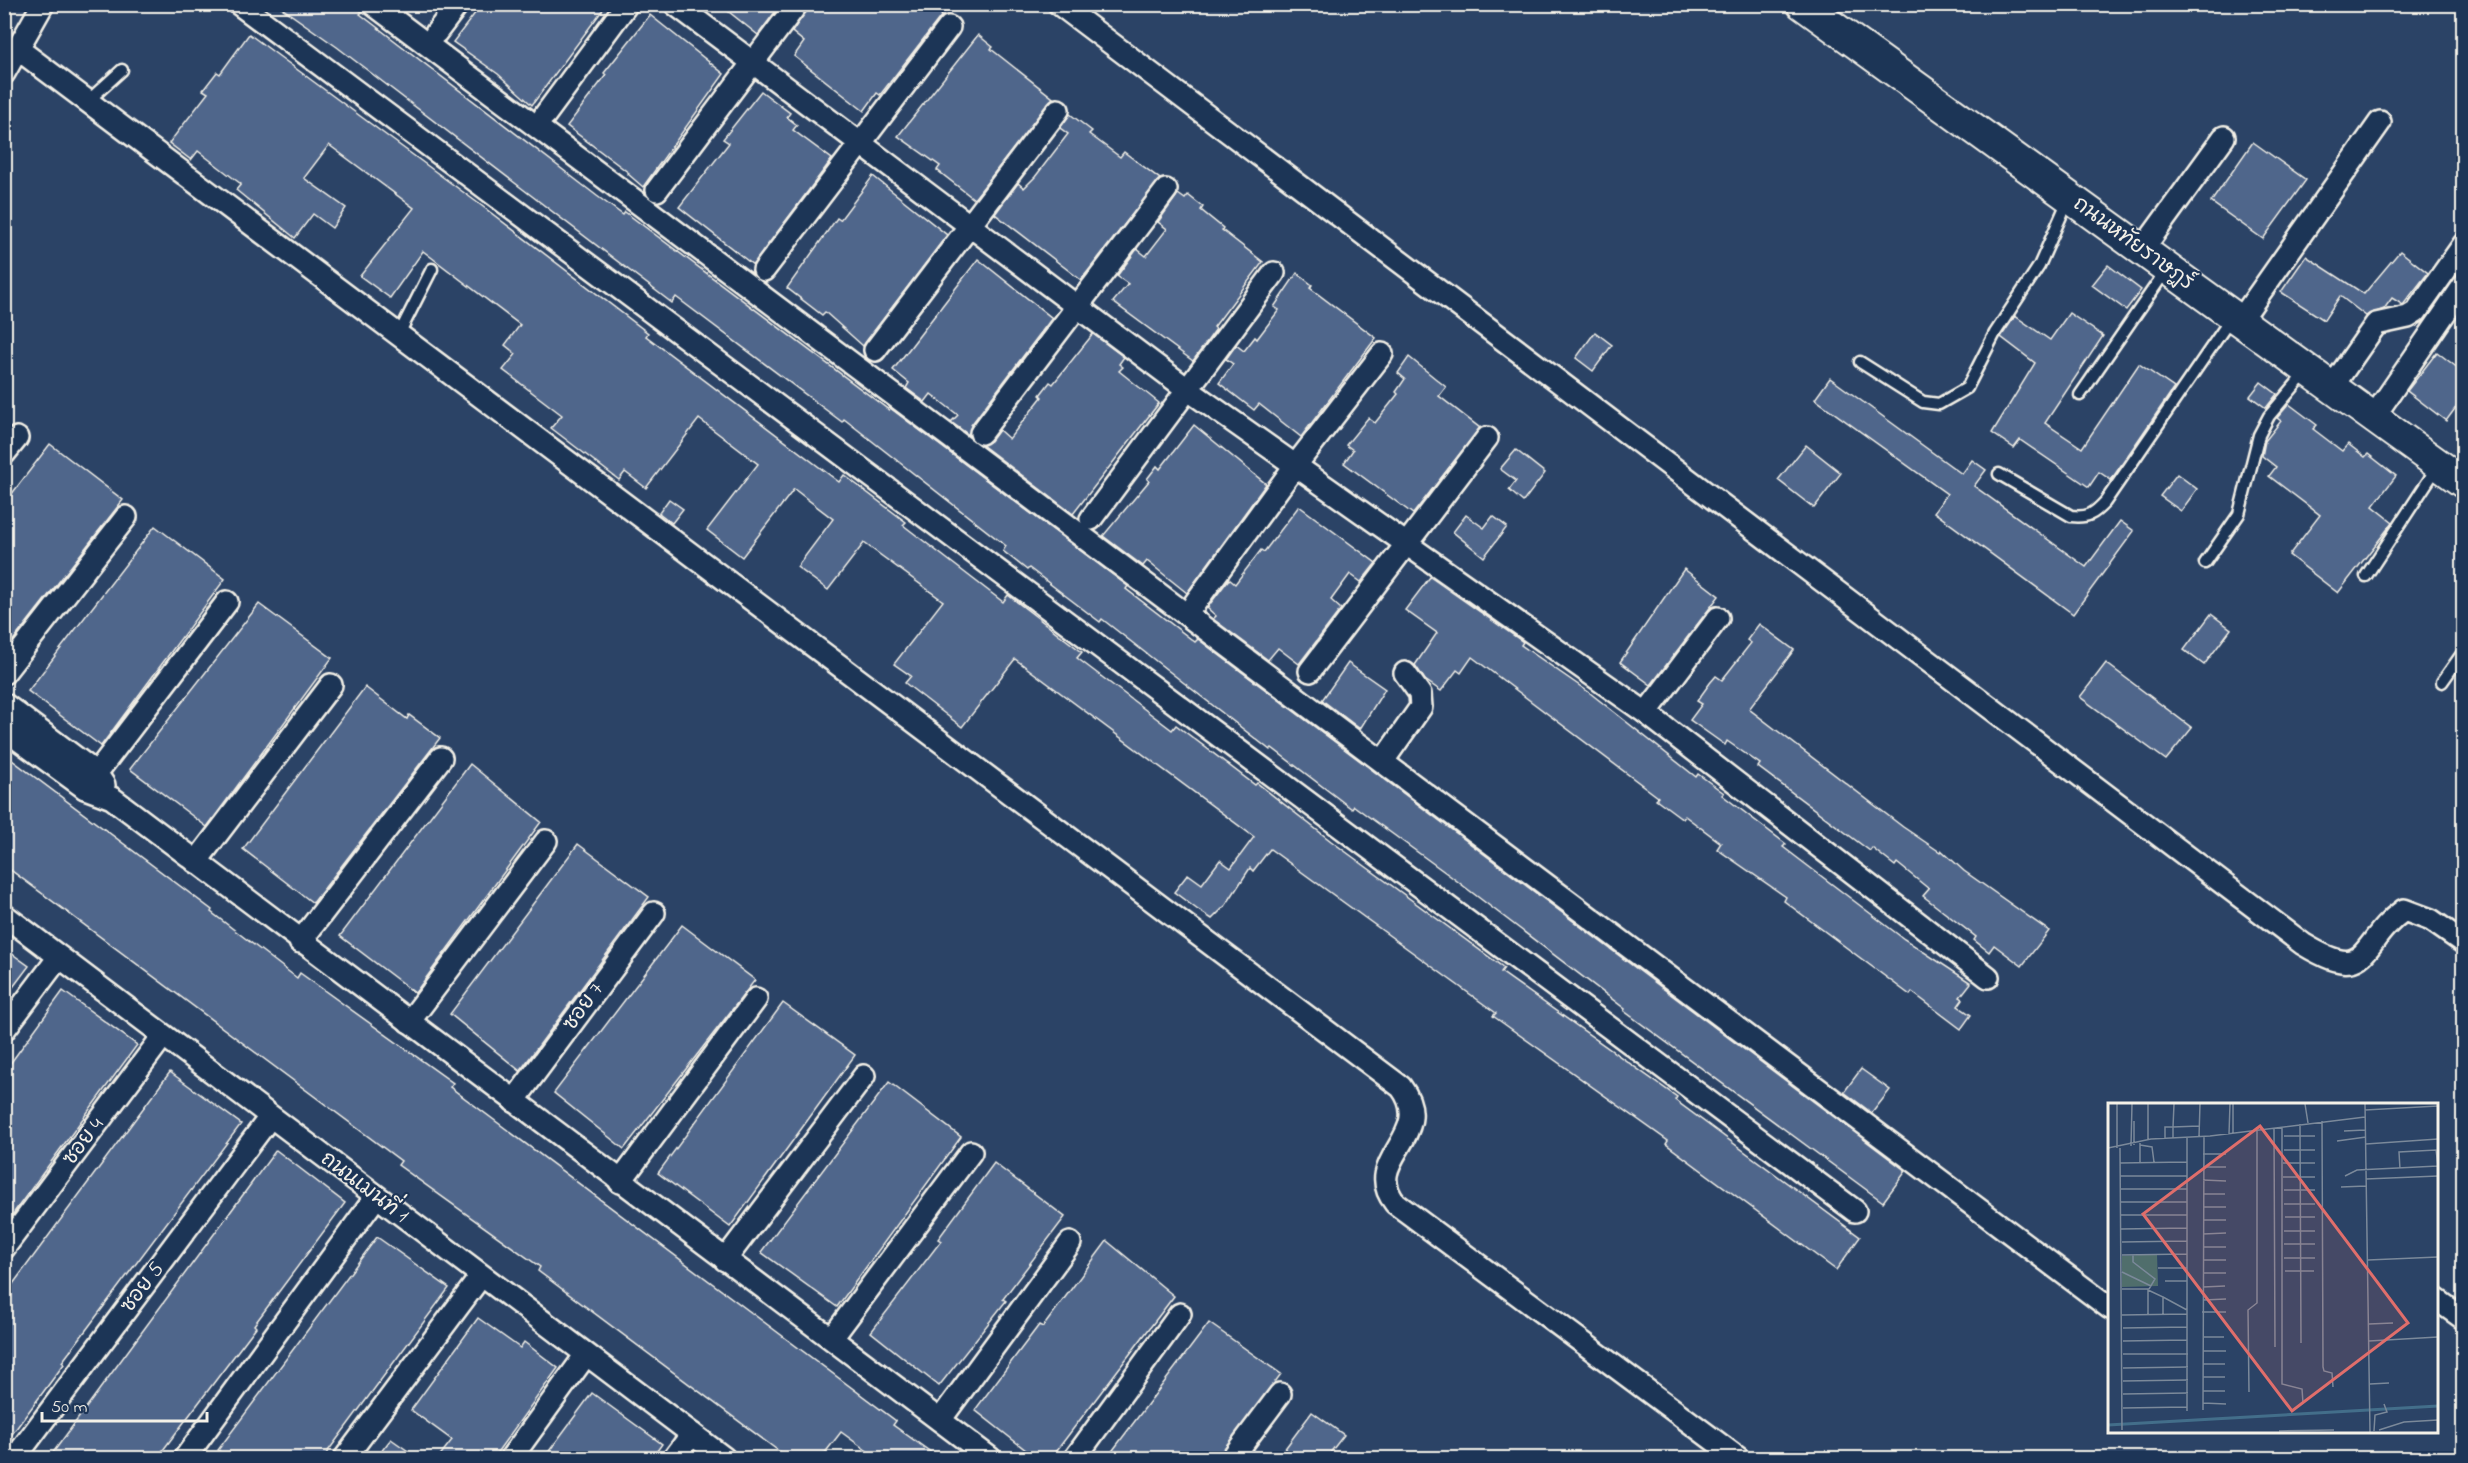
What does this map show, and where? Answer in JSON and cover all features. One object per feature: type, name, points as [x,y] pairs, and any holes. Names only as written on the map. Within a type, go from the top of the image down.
[{"type":"main road","name":"ถนนหทัยราษฎร์","points":[[1802,4],[2463,483]]},
{"type":"street","points":[[4,72],[43,4]]},
{"type":"street","points":[[239,4],[1855,1211]]},
{"type":"street","points":[[373,4],[2108,1307]]},
{"type":"street","points":[[436,33],[458,4]]},
{"type":"street","points":[[545,115],[627,4]]},
{"type":"street","points":[[675,4],[1187,389],[1646,713],[1988,977]]},
{"type":"street","points":[[657,190],[797,4]]},
{"type":"street","points":[[1059,4],[2303,944],[2326,958],[2343,964],[2355,960],[2394,917],[2404,910],[2414,911],[2431,920],[2463,943]]},
{"type":"street","points":[[764,270],[949,27]]},
{"type":"street","points":[[18,49],[1401,1087],[1409,1099],[1412,1122],[1389,1165],[1385,1179],[1387,1193],[1395,1203],[1738,1458]]},
{"type":"street","points":[[875,350],[1058,110]]},
{"type":"street","points":[[2236,319],[2380,122]]},
{"type":"street","points":[[2142,250],[2224,137]]},
{"type":"street","points":[[981,434],[1166,190]]},
{"type":"street","points":[[2332,387],[2376,324],[2408,317],[2416,312],[2463,244]]},
{"type":"street","points":[[1091,519],[1274,273]]},
{"type":"street","points":[[2373,418],[2463,285]]},
{"type":"street","points":[[1195,603],[1295,466],[1382,354]]},
{"type":"street","points":[[1310,671],[1408,545],[1487,438]]},
{"type":"street","points":[[4,673],[126,517]]},
{"type":"street","points":[[90,781],[227,602]]},
{"type":"street","points":[[1646,713],[1718,618]]},
{"type":"street","points":[[1383,761],[1421,706],[1420,694],[1405,673]]},
{"type":"street","points":[[196,862],[331,685]]},
{"type":"street","points":[[4,704],[90,781],[300,942],[990,1458]]},
{"type":"street","points":[[4,729],[90,781]]},
{"type":"street","points":[[300,942],[441,758]]},
{"type":"street","points":[[409,1022],[546,840]]},
{"type":"street","name":"ซอย 7","points":[[514,1101],[654,913]]},
{"type":"street","name":"ถนนเมนที่ 1","points":[[4,915],[585,1356],[724,1458]]},
{"type":"street","points":[[4,1030],[59,957]]},
{"type":"street","points":[[620,1182],[756,999]]},
{"type":"street","name":"ซอย 4","points":[[4,1248],[163,1036]]},
{"type":"street","points":[[725,1260],[864,1076]]},
{"type":"street","name":"ซอย 5","points":[[15,1458],[270,1117]]},
{"type":"street","points":[[832,1338],[971,1152]]},
{"type":"street","points":[[185,1458],[376,1197]]},
{"type":"street","points":[[940,1420],[1070,1244]]},
{"type":"street","points":[[345,1458],[481,1276]]},
{"type":"street","points":[[2438,1300],[2463,1319]]},
{"type":"street","points":[[1075,1458],[1180,1314]]},
{"type":"street","points":[[511,1458],[585,1356]]},
{"type":"street","points":[[1232,1458],[1280,1394]]},
{"type":"street","points":[[674,1458],[692,1434]]},
{"type":"lane","points":[[88,101],[122,70]]},
{"type":"lane","points":[[1860,362],[1923,402],[1940,404],[1967,388],[1995,333],[2039,266],[2069,198]]},
{"type":"lane","points":[[399,334],[432,269]]},
{"type":"lane","points":[[2080,395],[2168,269]]},
{"type":"lane","points":[[1999,474],[2071,516],[2083,518],[2093,515],[2105,502],[2236,319]]},
{"type":"lane","points":[[2205,563],[2239,514],[2259,435],[2269,416],[2308,370]]},
{"type":"lane","points":[[2366,576],[2439,465]]},
{"type":"lane","points":[[2442,682],[2463,651]]},
{"type":"building","points":[[276,4],[352,4],[362,12],[360,14],[597,196],[623,215],[625,212],[889,410],[890,408],[1128,586],[1126,589],[1195,642],[1198,639],[1906,1171],[1883,1202],[1624,1011],[1625,1009],[1453,878],[1354,806],[1352,809],[1272,748],[1270,750],[1102,619],[1100,622],[1029,568],[1027,570],[1003,551],[1006,546],[844,419],[842,422],[676,297],[672,303],[337,47]]},
{"type":"building","points":[[482,4],[607,4],[532,105],[498,74],[453,42]]},
{"type":"building","points":[[719,4],[781,4],[758,35]]},
{"type":"building","points":[[810,4],[929,4],[942,15],[880,95],[877,93],[864,111],[794,56],[804,42],[792,32]]},
{"type":"building","points":[[650,15],[724,74],[643,187],[629,173],[567,126],[606,75],[604,73]]},
{"type":"building","points":[[249,34],[482,206],[648,333],[646,336],[839,482],[844,475],[906,522],[903,525],[1003,602],[1008,595],[1082,652],[1077,658],[1172,730],[1176,725],[1255,785],[1257,783],[1331,841],[1504,968],[1501,972],[1677,1097],[1675,1100],[1860,1237],[1836,1270],[1666,1144],[1668,1141],[1493,1016],[1496,1013],[1270,849],[1253,871],[1250,868],[1226,905],[1212,919],[1198,910],[1174,892],[1188,874],[1202,884],[1220,860],[1231,868],[1254,837],[1015,659],[962,727],[905,683],[911,676],[894,664],[943,601],[864,543],[828,590],[797,567],[833,519],[794,489],[742,557],[707,530],[758,464],[699,419],[646,488],[625,472],[619,480],[551,428],[562,415],[503,370],[516,354],[505,345],[520,325],[423,251],[390,298],[360,276],[414,208],[329,145],[304,178],[346,208],[332,228],[313,214],[295,238],[236,190],[241,184],[198,151],[191,160],[169,143],[208,93],[203,90],[217,72],[220,74]]},
{"type":"building","points":[[978,35],[993,47],[991,49],[1053,98],[974,199],[937,170],[940,166],[898,136]]},
{"type":"building","points":[[761,91],[790,113],[787,117],[797,125],[793,130],[832,159],[753,265],[679,207],[729,143],[723,139]]},
{"type":"building","points":[[1070,114],[1092,131],[1089,134],[1120,157],[1124,152],[1160,179],[1081,280],[995,214],[1018,183],[1024,188],[1035,177],[1068,134],[1060,128]]},
{"type":"building","points":[[2253,142],[2306,180],[2263,239],[2211,202]]},
{"type":"building","points":[[873,176],[947,235],[863,346],[825,312],[822,315],[787,288],[837,218],[840,220]]},
{"type":"building","points":[[1178,194],[1185,199],[1188,195],[1203,207],[1201,210],[1223,228],[1222,230],[1263,262],[1214,327],[1216,329],[1193,361],[1113,302],[1128,284],[1117,276],[1137,249],[1146,256],[1167,229],[1158,222]]},
{"type":"building","points":[[2400,251],[2428,273],[2403,305],[2392,298],[2384,309],[2366,316],[2340,296],[2324,320],[2281,292],[2306,256],[2364,294]]},
{"type":"building","points":[[978,259],[1052,318],[971,425],[969,435],[951,422],[958,415],[931,394],[925,402],[906,388],[909,383],[893,370]]},
{"type":"building","points":[[2108,265],[2141,290],[2126,310],[2092,285]]},
{"type":"building","points":[[1297,273],[1312,285],[1310,288],[1376,338],[1301,437],[1259,404],[1254,410],[1219,383],[1233,364],[1226,359],[1236,345],[1244,351],[1255,337],[1257,339],[1279,310],[1274,307]]},
{"type":"building","points":[[2069,313],[2103,336],[2045,423],[2082,448],[2139,364],[2174,388],[2111,480],[2099,472],[2089,487],[2020,440],[2014,448],[1992,433],[2035,363],[2001,337],[2015,316],[2050,340]]},
{"type":"building","points":[[1595,332],[1612,345],[1593,371],[1576,358]]},
{"type":"building","points":[[1093,334],[1124,357],[1119,364],[1123,367],[1119,371],[1159,403],[1073,514],[982,445],[991,441],[999,430],[1009,439],[1042,397],[1040,395],[1050,382],[1053,384]]},
{"type":"building","points":[[2437,352],[2463,372],[2463,398],[2446,421],[2407,391]]},
{"type":"building","points":[[1409,357],[1446,387],[1439,396],[1480,428],[1413,514],[1344,463],[1353,450],[1346,445],[1368,418],[1375,423],[1398,394],[1396,392],[1405,379],[1398,373]]},
{"type":"building","points":[[1830,378],[1962,474],[1972,460],[1986,470],[1974,486],[2086,567],[2120,521],[2134,531],[2073,614],[1934,512],[1947,494],[1815,399]]},
{"type":"building","points":[[2261,382],[2277,394],[2266,408],[2250,396]]},
{"type":"building","points":[[2289,404],[2317,425],[2313,429],[2342,451],[2348,444],[2365,457],[2368,454],[2396,476],[2373,506],[2393,522],[2338,593],[2289,555],[2320,515],[2269,476],[2276,467],[2262,456],[2265,441],[2281,421],[2277,418]]},
{"type":"building","points":[[1194,425],[1266,484],[1187,593],[1147,561],[1143,566],[1103,536],[1149,481],[1147,479],[1157,466],[1160,469]]},
{"type":"building","points":[[50,444],[123,500],[4,652],[4,504]]},
{"type":"building","points":[[1806,445],[1841,473],[1814,508],[1778,480]]},
{"type":"building","points":[[1516,450],[1545,473],[1523,502],[1509,490],[1516,481],[1500,469]]},
{"type":"building","points":[[2177,474],[2197,489],[2181,511],[2160,496]]},
{"type":"building","points":[[669,499],[683,509],[672,523],[659,513]]},
{"type":"building","points":[[1299,506],[1376,563],[1361,582],[1350,574],[1331,600],[1341,609],[1299,664],[1278,648],[1268,660],[1213,619],[1216,616],[1207,608],[1229,579],[1235,584],[1261,550],[1264,552]]},
{"type":"building","points":[[1466,515],[1484,528],[1493,516],[1507,527],[1484,557],[1453,532]]},
{"type":"building","points":[[155,526],[225,579],[101,746],[28,691]]},
{"type":"building","points":[[1684,569],[1719,596],[1651,685],[1620,662]]},
{"type":"building","points":[[1430,577],[1523,642],[1521,645],[1590,693],[1696,777],[1698,774],[1724,793],[1722,795],[1786,844],[1783,847],[1904,939],[1971,983],[1960,997],[1963,999],[1958,1006],[1971,1015],[1961,1029],[1912,992],[1910,995],[1784,901],[1786,897],[1717,849],[1721,843],[1685,816],[1683,819],[1656,799],[1658,797],[1472,657],[1461,673],[1457,670],[1441,691],[1425,680],[1415,665],[1437,633],[1405,610]]},
{"type":"building","points":[[259,604],[332,658],[207,827],[130,769]]},
{"type":"building","points":[[2211,614],[2231,629],[2204,665],[2184,650]]},
{"type":"building","points":[[1759,624],[1794,650],[1749,709],[1903,827],[1940,852],[1941,850],[1964,871],[2049,931],[2022,966],[1994,945],[1989,952],[1974,940],[1976,937],[1923,896],[1929,889],[1897,863],[1895,866],[1872,848],[1870,851],[1758,767],[1760,764],[1727,741],[1725,745],[1690,720],[1702,704],[1697,701],[1716,676],[1722,680],[1751,643],[1747,640]]},
{"type":"building","points":[[1348,663],[1385,689],[1360,729],[1322,700]]},
{"type":"building","points":[[2106,663],[2192,728],[2166,760],[2080,697]]},
{"type":"building","points":[[365,687],[407,719],[409,715],[440,738],[313,903],[243,849]]},
{"type":"building","points":[[4,754],[212,910],[211,912],[297,978],[300,973],[453,1083],[450,1087],[896,1421],[893,1425],[939,1458],[877,1458],[841,1432],[821,1458],[788,1458],[538,1271],[540,1267],[398,1165],[401,1161],[4,865]]},
{"type":"building","points":[[470,764],[541,822],[415,993],[340,936]]},
{"type":"building","points":[[578,844],[649,897],[520,1071],[450,1014]]},
{"type":"building","points":[[682,925],[755,980],[624,1149],[554,1093]]},
{"type":"building","points":[[4,948],[29,966],[4,999]]},
{"type":"building","points":[[63,991],[137,1045],[4,1226],[4,1072]]},
{"type":"building","points":[[783,1003],[855,1055],[730,1227],[658,1173]]},
{"type":"building","points":[[1861,1069],[1890,1090],[1872,1113],[1844,1092]]},
{"type":"building","points":[[170,1072],[241,1124],[62,1362],[64,1364],[4,1445],[4,1296]]},
{"type":"building","points":[[889,1082],[961,1137],[837,1307],[761,1252]]},
{"type":"building","points":[[276,1150],[345,1203],[254,1325],[256,1327],[157,1458],[49,1458]]},
{"type":"building","points":[[994,1163],[1065,1217],[1003,1299],[1006,1301],[939,1386],[871,1332],[941,1241],[938,1239]]},
{"type":"building","points":[[377,1237],[449,1288],[323,1458],[229,1458],[218,1450]]},
{"type":"building","points":[[1107,1241],[1174,1296],[1051,1458],[1036,1458],[975,1410],[1039,1325],[1043,1327]]},
{"type":"building","points":[[478,1318],[520,1348],[524,1342],[558,1368],[493,1458],[438,1458],[452,1440],[411,1410]]},
{"type":"building","points":[[1209,1323],[1281,1374],[1218,1458],[1107,1458]]},
{"type":"building","points":[[592,1393],[662,1444],[652,1458],[544,1458]]},
{"type":"building","points":[[1312,1412],[1344,1435],[1326,1458],[1278,1458]]},
{"type":"building","points":[[391,1439],[418,1458],[376,1458]]}]
